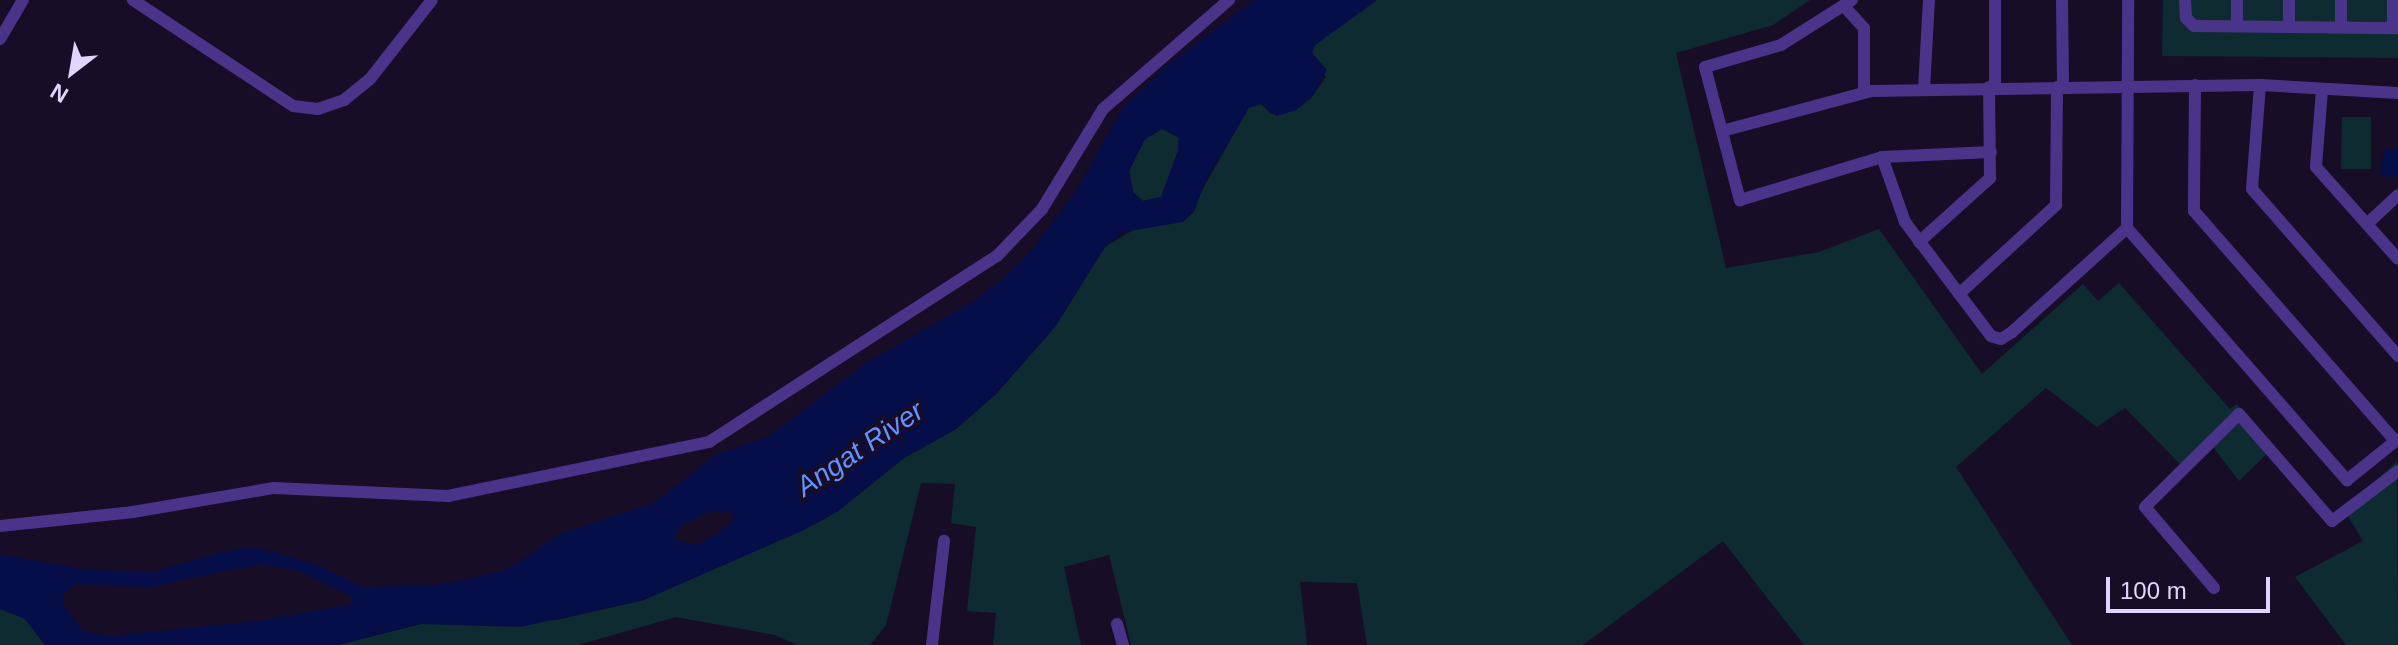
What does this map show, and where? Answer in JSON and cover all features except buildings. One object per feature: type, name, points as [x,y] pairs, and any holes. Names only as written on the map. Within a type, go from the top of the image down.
[{"type":"street","points":[[0,39],[23,0]]},
{"type":"street","points":[[133,0],[293,106],[318,109],[344,100],[370,79],[432,0]]},
{"type":"street","points":[[0,526],[133,512],[274,488],[448,496],[709,442],[997,256],[1042,209],[1103,109],[1229,0]]},
{"type":"street","points":[[1924,89],[1929,0]]},
{"type":"street","points":[[1919,242],[1990,178],[1995,0]]},
{"type":"street","points":[[1959,294],[2056,205],[2062,0]]},
{"type":"street","points":[[2128,0],[2127,228],[2347,480],[2397,440],[2194,211],[2195,85]]},
{"type":"street","points":[[2185,0],[2190,24],[2395,28],[2393,0]]},
{"type":"street","points":[[2237,0],[2237,26]]},
{"type":"street","points":[[2289,0],[2289,27]]},
{"type":"street","points":[[2341,0],[2341,27]]},
{"type":"street","points":[[1864,92],[1864,28],[1848,3],[1781,45],[1705,67],[1740,200],[1882,157],[1991,152]]},
{"type":"street","points":[[1722,131],[1864,92],[1992,87],[2260,85],[2398,93]]},
{"type":"street","points":[[2260,85],[2252,189],[2398,356]]},
{"type":"street","points":[[2322,90],[2316,167],[2398,259]]},
{"type":"street","points":[[1882,157],[1905,222],[1991,336],[2001,339],[2127,228]]},
{"type":"street","points":[[2367,224],[2398,195]]},
{"type":"street","points":[[2214,588],[2145,507],[2239,414],[2332,521],[2398,471]]},
{"type":"street","points":[[932,645],[944,541]]},
{"type":"street","points":[[1117,624],[1123,645]]},
{"type":"green space","points":[[1377,0],[1810,0],[1773,25],[1676,53],[1726,268],[1819,252],[1879,229],[1982,374],[2083,284],[2098,301],[2119,283],[2230,409],[2237,404],[2273,448],[2239,481],[2210,443],[2182,466],[2125,408],[2097,427],[2046,388],[1956,467],[2072,645],[1804,645],[1723,541],[1583,645],[1367,645],[1357,583],[1300,582],[1307,645],[1131,645],[1109,555],[1064,567],[1081,645],[993,645],[996,613],[967,611],[976,527],[951,523],[955,484],[921,483],[886,625],[870,645],[797,645],[775,635],[676,617],[578,645],[338,645],[421,624],[557,620],[644,600],[837,512],[904,458],[956,429],[997,393],[1055,327],[1105,247],[1138,227],[1186,219],[1249,107],[1261,104],[1271,114],[1296,110],[1312,97],[1326,77],[1312,53],[1315,45]]},
{"type":"green space","points":[[2163,0],[2398,0],[2398,58],[2162,56]]},
{"type":"green space","points":[[2342,117],[2371,117],[2371,169],[2341,169]]},
{"type":"green space","points":[[1162,129],[1179,138],[1178,151],[1161,197],[1143,201],[1133,193],[1129,171],[1145,139]]},
{"type":"green space","points":[[2397,461],[2398,645],[2346,645],[2295,577],[2363,541],[2344,510]]},
{"type":"green space","points":[[0,609],[14,610],[45,645],[0,645]]},
{"type":"water","name":"Angat River","points":[[1254,0],[1377,0],[1315,45],[1312,53],[1327,70],[1312,97],[1296,110],[1277,116],[1261,104],[1249,108],[1205,182],[1194,212],[1183,222],[1123,232],[1105,247],[1055,327],[997,393],[956,429],[904,458],[837,512],[804,530],[644,600],[520,627],[421,624],[338,645],[45,645],[25,619],[0,609],[0,554],[87,570],[156,571],[234,549],[260,548],[315,564],[364,587],[438,585],[506,570],[561,534],[654,503],[713,456],[769,436],[866,363],[974,301],[1005,277],[1030,252],[1077,190],[1122,108],[1166,66]],"holes":[[[1162,129],[1179,137],[1178,151],[1161,197],[1143,201],[1133,192],[1129,171],[1145,139]],[[705,513],[732,513],[734,519],[715,535],[696,545],[675,540],[679,528]],[[260,564],[297,570],[351,596],[353,604],[259,621],[109,636],[83,631],[64,606],[63,594],[76,584],[149,587]]]},
{"type":"water","points":[[2384,149],[2398,150],[2398,174],[2392,178],[2380,174]]}]
